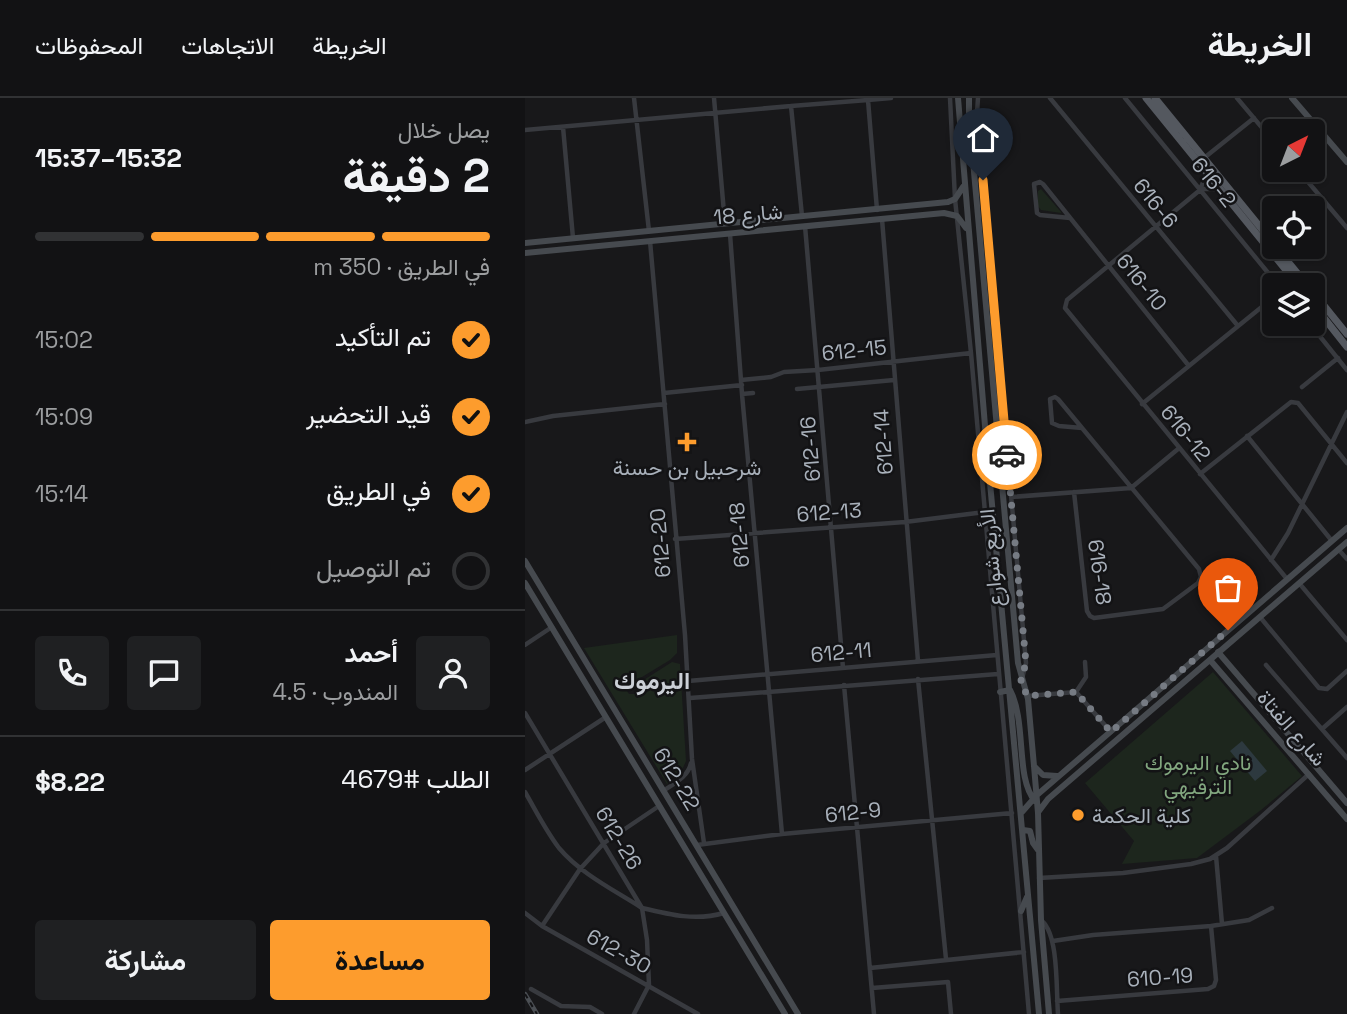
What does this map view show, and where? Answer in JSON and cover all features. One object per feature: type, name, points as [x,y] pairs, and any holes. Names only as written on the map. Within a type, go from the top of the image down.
[{"type":"main road","points":[[1146,98],[1287,273]]},
{"type":"main road","points":[[1156,98],[1262,230]]},
{"type":"main road","points":[[1286,259],[1297,273]]},
{"type":"main road","points":[[1325,307],[1347,334]]},
{"type":"main road","points":[[1325,319],[1347,347]]},
{"type":"street","points":[[634,98],[649,231]]},
{"type":"street","points":[[714,98],[725,224]]},
{"type":"street","points":[[525,130],[828,101],[891,98]]},
{"type":"street","points":[[950,98],[955,199],[1029,1014]]},
{"type":"street","name":"الأربع شوارع","points":[[958,98],[987,450],[1039,1014]]},
{"type":"street","name":"الأربع شوارع","points":[[969,98],[1017,663],[1027,696],[1036,784],[1038,878],[1049,1014]]},
{"type":"street","points":[[978,98],[978,126],[1026,663],[1021,680]]},
{"type":"street","name":"616-6","points":[[1050,98],[1238,326]]},
{"type":"street","name":"616-2","points":[[1125,98],[1268,273]]},
{"type":"street","points":[[1237,98],[1262,128]]},
{"type":"street","points":[[1292,98],[1347,162]]},
{"type":"street","points":[[868,100],[877,210]]},
{"type":"street","points":[[791,106],[802,217]]},
{"type":"street","points":[[1204,158],[1254,118]]},
{"type":"street","points":[[563,127],[573,238]]},
{"type":"street","points":[[1108,265],[1200,190],[1207,172]]},
{"type":"street","points":[[1308,182],[1347,228]]},
{"type":"street","name":"616-10","points":[[1070,218],[1044,216],[1037,212],[1034,184],[1043,184],[1189,366]]},
{"type":"street","points":[[955,199],[964,185]]},
{"type":"street","points":[[1200,190],[1220,189]]},
{"type":"street","name":"شارع 18","points":[[529,242],[877,210],[955,199]]},
{"type":"street","name":"شارع 18","points":[[525,253],[944,213],[957,216]]},
{"type":"street","points":[[957,216],[968,230]]},
{"type":"street","name":"612-14","points":[[883,219],[892,362],[918,661]]},
{"type":"street","points":[[764,221],[764,230]]},
{"type":"street","name":"612-16","points":[[805,226],[843,668]]},
{"type":"street","points":[[616,234],[616,244]]},
{"type":"street","name":"612-18","points":[[730,234],[782,834]]},
{"type":"street","name":"612-20","points":[[650,241],[701,844]]},
{"type":"street","points":[[529,242],[534,252]]},
{"type":"street","name":"616-12","points":[[1108,265],[1067,300],[1064,305],[1066,311],[1287,579]]},
{"type":"street","points":[[1142,404],[1262,307]]},
{"type":"street","points":[[1320,336],[1347,370]]},
{"type":"street","name":"612-15","points":[[664,393],[741,383],[784,372],[971,353]]},
{"type":"street","points":[[1302,387],[1338,358]]},
{"type":"street","name":"612-15","points":[[797,389],[894,380]]},
{"type":"street","points":[[742,394],[753,393]]},
{"type":"street","points":[[1082,428],[1052,424],[1050,398],[1058,399],[1132,488]]},
{"type":"street","points":[[1200,474],[1287,403],[1295,401],[1347,463]]},
{"type":"street","points":[[525,422],[553,416],[665,404]]},
{"type":"street","points":[[1271,560],[1288,533],[1347,412]]},
{"type":"street","points":[[1247,436],[1332,541]]},
{"type":"street","points":[[987,450],[999,449]]},
{"type":"street","points":[[1011,497],[1132,488],[1178,449]]},
{"type":"street","name":"616-18","points":[[1074,492],[1087,611],[1094,618],[1163,609],[1198,583],[1201,577],[1199,569],[1132,488]]},
{"type":"street","name":"612-13","points":[[675,539],[905,522],[985,512]]},
{"type":"street","points":[[1037,800],[1059,776],[1347,528]]},
{"type":"street","points":[[1022,813],[1212,662],[1347,541]]},
{"type":"street","points":[[1338,549],[1347,559]]},
{"type":"street","points":[[1310,560],[1315,569]]},
{"type":"street","name":"612-22","points":[[525,561],[663,791],[701,844],[712,872],[798,1014]]},
{"type":"street","name":"612-22","points":[[525,583],[785,1014]]},
{"type":"street","points":[[1299,583],[1347,639]]},
{"type":"street","points":[[1260,617],[1319,688],[1327,689],[1346,675]]},
{"type":"street","points":[[525,645],[552,628]]},
{"type":"street","points":[[995,632],[1004,631]]},
{"type":"street","name":"612-11","points":[[688,681],[997,654]]},
{"type":"street","name":"شارع الفتاة","points":[[1220,655],[1347,803]]},
{"type":"street","points":[[1027,696],[1076,692],[1084,681],[1085,662]]},
{"type":"street","name":"شارع الفتاة","points":[[1212,662],[1347,819]]},
{"type":"street","points":[[578,670],[587,665]]},
{"type":"street","points":[[1266,665],[1347,758]]},
{"type":"street","name":"612-11","points":[[689,698],[998,674]]},
{"type":"street","points":[[918,679],[946,959]]},
{"type":"street","points":[[844,685],[874,1014]]},
{"type":"street","points":[[1000,692],[1010,691],[1019,712],[1027,785],[1037,800]]},
{"type":"street","points":[[1076,692],[1111,732]]},
{"type":"street","points":[[1322,729],[1347,707]]},
{"type":"street","name":"612-26","points":[[525,713],[642,908]]},
{"type":"street","points":[[525,769],[606,717]]},
{"type":"street","points":[[1276,736],[1279,731],[1285,730]]},
{"type":"street","points":[[663,791],[689,772],[692,759]]},
{"type":"street","points":[[1034,766],[1047,776],[1059,776]]},
{"type":"street","points":[[1038,878],[1123,873],[1191,864],[1216,856],[1309,774]]},
{"type":"street","points":[[1027,785],[1036,784]]},
{"type":"street","points":[[525,792],[558,846],[580,869],[642,908],[688,918],[706,918],[724,913]]},
{"type":"street","points":[[542,926],[580,869],[604,843],[659,805]]},
{"type":"street","name":"612-9","points":[[701,844],[1011,813]]},
{"type":"street","points":[[1023,830],[1030,831],[1038,850]]},
{"type":"street","points":[[1216,856],[1222,924]]},
{"type":"street","points":[[703,877],[712,872]]},
{"type":"street","points":[[1021,912],[1028,895]]},
{"type":"street","points":[[634,1014],[649,985],[642,908]]},
{"type":"street","points":[[1053,941],[1093,935],[1211,926],[1255,918],[1272,908]]},
{"type":"street","name":"612-30","points":[[525,913],[542,926],[698,1014]]},
{"type":"street","points":[[1041,920],[1048,926],[1053,941],[1058,1014]]},
{"type":"street","name":"610-19","points":[[1057,1001],[1211,988],[1216,980],[1211,926]]},
{"type":"street","points":[[870,968],[1024,952]]},
{"type":"street","points":[[872,988],[948,982],[951,1014]]},
{"type":"street","points":[[531,989],[561,1006],[590,1007],[602,1014]]},
{"type":"street","points":[[582,1014],[590,1007]]},
{"type":"green space","points":[[1041,189],[1061,213],[1041,210],[1038,206],[1038,191]]},
{"type":"green space","points":[[677,635],[677,653],[637,680],[631,678],[625,688],[629,694],[634,694],[641,687],[639,683],[672,662],[680,664],[686,761],[681,772],[667,784],[584,648]]},
{"type":"green space","name":"نادي اليرموك الترفيهي","points":[[1213,672],[1302,776],[1197,858],[1122,864],[1134,841],[1085,783]]},
{"type":"shaded area","points":[[1242,741],[1267,771],[1255,781],[1230,751]]},
{"type":"railway","points":[[525,994],[537,1014]]},
{"type":"way so far","points":[[1007,455],[1026,663],[1021,680],[1027,696],[1076,692],[1111,732],[1228,630]]},
{"type":"place","name":"شرحبيل بن حسنة","points":[[687,442]]},
{"type":"place","name":"كلية الحكمة","points":[[1078,815]]},
{"type":"district","name":"اليرموك","points":[[652,680]]},
{"type":"route","points":[[983,180],[1007,455]]}]
